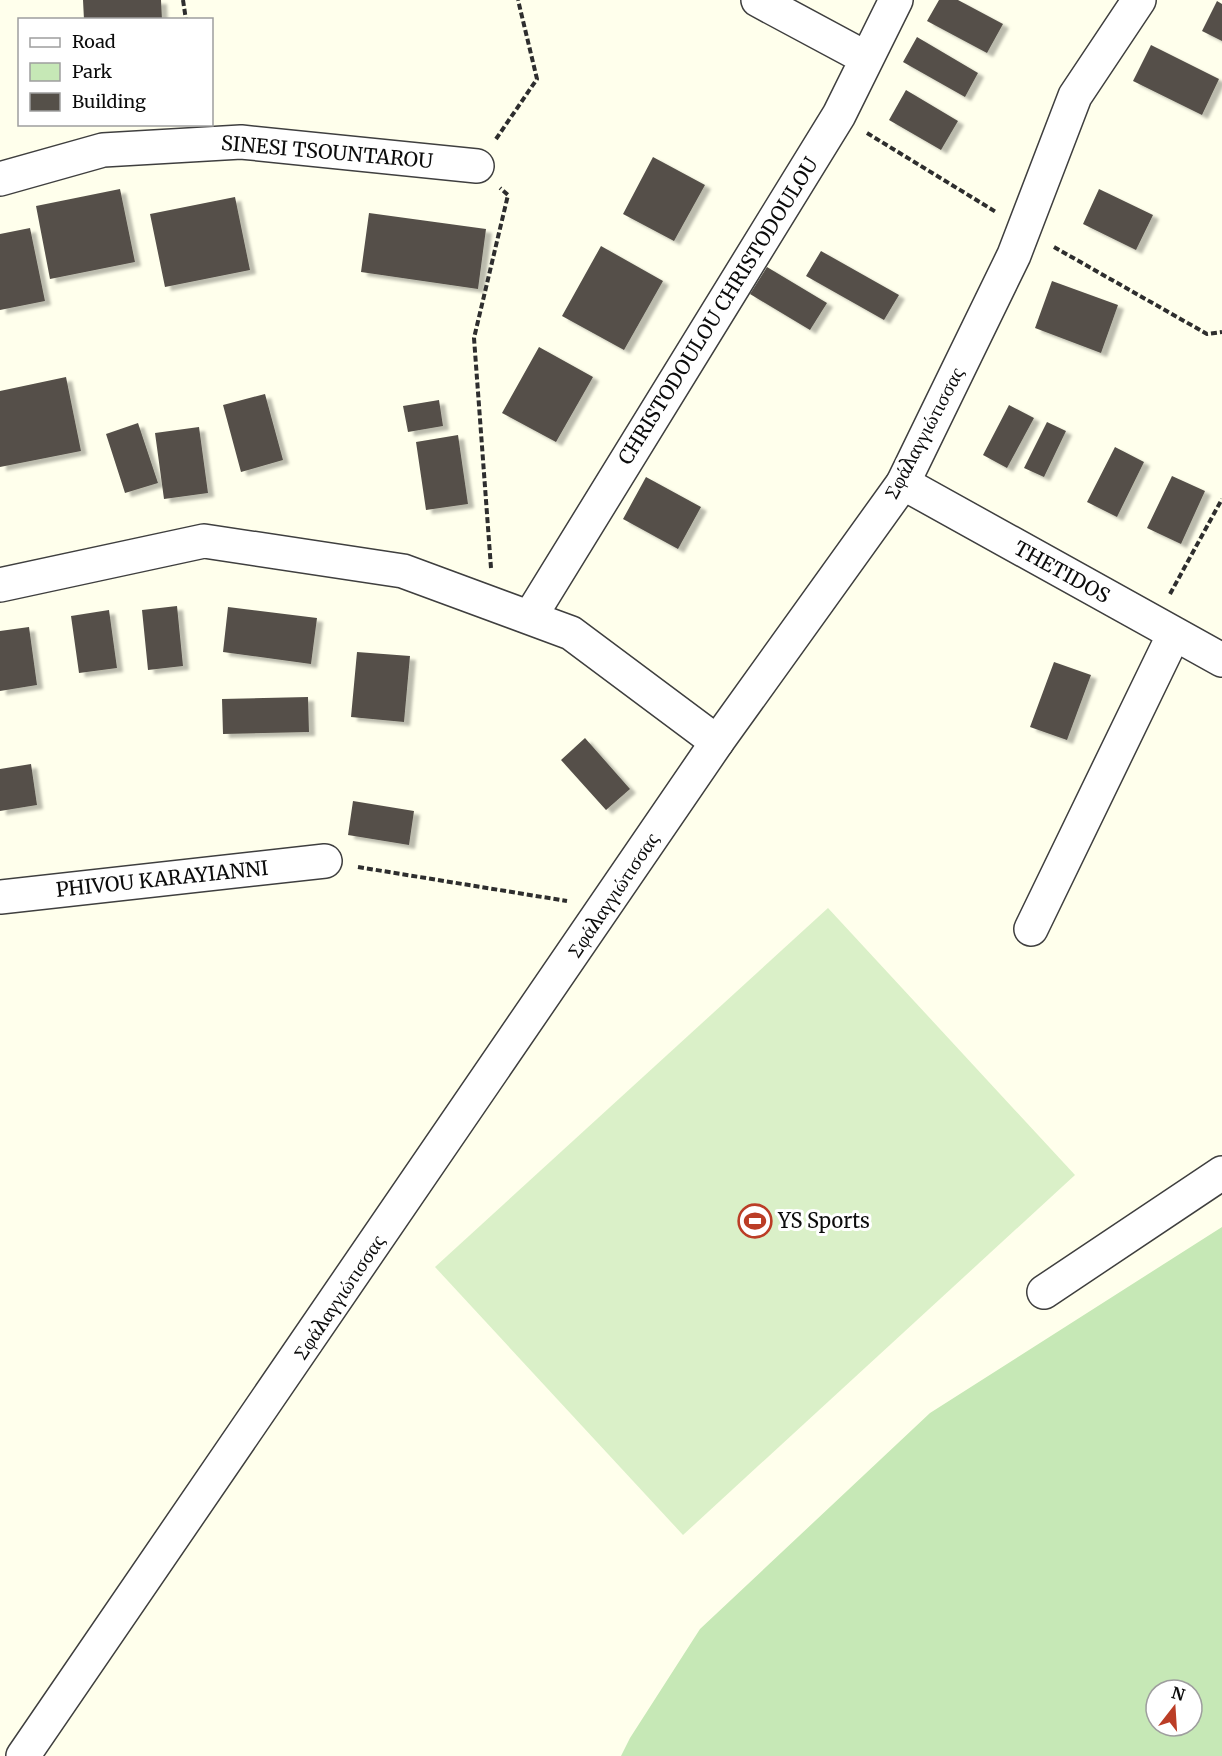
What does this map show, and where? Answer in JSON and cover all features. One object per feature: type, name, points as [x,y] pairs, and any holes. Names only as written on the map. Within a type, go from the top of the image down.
[{"type":"street","points":[[758,0],[866,58]]},
{"type":"street","name":"CHRISTODOULOU CHRISTODOULOU","points":[[530,617],[839,115],[896,0]]},
{"type":"street","name":"Σφάλαγγιώτισσας","points":[[23,1756],[717,742],[903,483],[1014,255],[1075,96],[1139,0]]},
{"type":"street","name":"SINESI TSOUNTAROU","points":[[0,179],[103,150],[241,142],[477,166]]},
{"type":"street","name":"THETIDOS","points":[[903,483],[1222,660]]},
{"type":"street","points":[[0,585],[204,542],[403,571],[571,633],[717,742]]},
{"type":"street","points":[[1031,929],[1164,629]]},
{"type":"street","name":"PHIVOU KARAYIANNI","points":[[0,897],[325,861]]},
{"type":"street","points":[[1044,1292],[1222,1173]]},
{"type":"path","points":[[183,0],[186,18]]},
{"type":"path","points":[[494,604],[474,338],[508,195],[477,166],[537,79],[518,0]]},
{"type":"path","points":[[839,115],[1023,229],[1207,334],[1222,332]]},
{"type":"path","points":[[1164,629],[1222,499]]},
{"type":"path","points":[[325,861],[605,907]]},
{"type":"green space","name":"YS Sports","points":[[828,908],[1075,1175],[683,1535],[435,1267]]},
{"type":"green space","points":[[1222,1227],[1222,1756],[621,1756],[630,1738],[700,1629],[930,1413]]},
{"type":"building","points":[[83,0],[161,0],[162,18],[84,18]]},
{"type":"building","points":[[939,0],[958,0],[1003,24],[987,53],[927,21]]},
{"type":"building","points":[[1217,1],[1222,4],[1222,41],[1202,31]]},
{"type":"building","points":[[917,37],[978,73],[965,97],[903,62]]},
{"type":"building","points":[[1151,45],[1219,79],[1202,115],[1133,81]]},
{"type":"building","points":[[906,90],[958,121],[941,150],[889,120]]},
{"type":"building","points":[[653,157],[705,185],[674,241],[623,214]]},
{"type":"building","points":[[120,189],[135,262],[50,279],[36,206]]},
{"type":"building","points":[[1099,189],[1153,215],[1136,250],[1083,224]]},
{"type":"building","points":[[235,197],[250,270],[165,287],[150,214]]},
{"type":"building","points":[[369,213],[486,229],[478,289],[361,272]]},
{"type":"building","points":[[30,228],[45,301],[0,310],[0,234]]},
{"type":"building","points":[[601,246],[663,281],[624,350],[562,316]]},
{"type":"building","points":[[821,251],[899,295],[884,320],[806,276]]},
{"type":"building","points":[[767,267],[827,303],[810,330],[750,294]]},
{"type":"building","points":[[1052,281],[1118,305],[1101,353],[1035,328]]},
{"type":"building","points":[[539,347],[593,377],[556,442],[502,413]]},
{"type":"building","points":[[66,377],[81,451],[0,467],[0,391]]},
{"type":"building","points":[[265,394],[283,460],[241,472],[223,405]]},
{"type":"building","points":[[439,400],[443,426],[408,432],[403,406]]},
{"type":"building","points":[[1009,405],[1034,418],[1007,468],[983,455]]},
{"type":"building","points":[[1047,422],[1066,431],[1044,477],[1024,468]]},
{"type":"building","points":[[138,423],[158,483],[125,493],[106,434]]},
{"type":"building","points":[[199,427],[208,493],[164,499],[155,433]]},
{"type":"building","points":[[458,435],[468,504],[426,510],[416,442]]},
{"type":"building","points":[[1115,447],[1144,462],[1117,517],[1087,502]]},
{"type":"building","points":[[1172,476],[1205,491],[1181,544],[1147,528]]},
{"type":"building","points":[[646,477],[701,507],[678,549],[623,519]]},
{"type":"building","points":[[177,606],[183,666],[148,670],[142,610]]},
{"type":"building","points":[[228,607],[317,618],[311,664],[223,652]]},
{"type":"building","points":[[109,610],[117,668],[79,673],[71,616]]},
{"type":"building","points":[[29,627],[37,685],[0,691],[0,631]]},
{"type":"building","points":[[357,652],[410,656],[404,722],[351,717]]},
{"type":"building","points":[[1054,662],[1091,675],[1067,740],[1030,727]]},
{"type":"building","points":[[308,697],[309,732],[223,734],[222,699]]},
{"type":"building","points":[[585,738],[630,789],[606,810],[561,760]]},
{"type":"building","points":[[31,764],[37,805],[0,811],[0,769]]},
{"type":"building","points":[[353,801],[414,811],[409,845],[348,835]]},
{"type":"place","name":"YS Sports","points":[[755,1221]]}]
